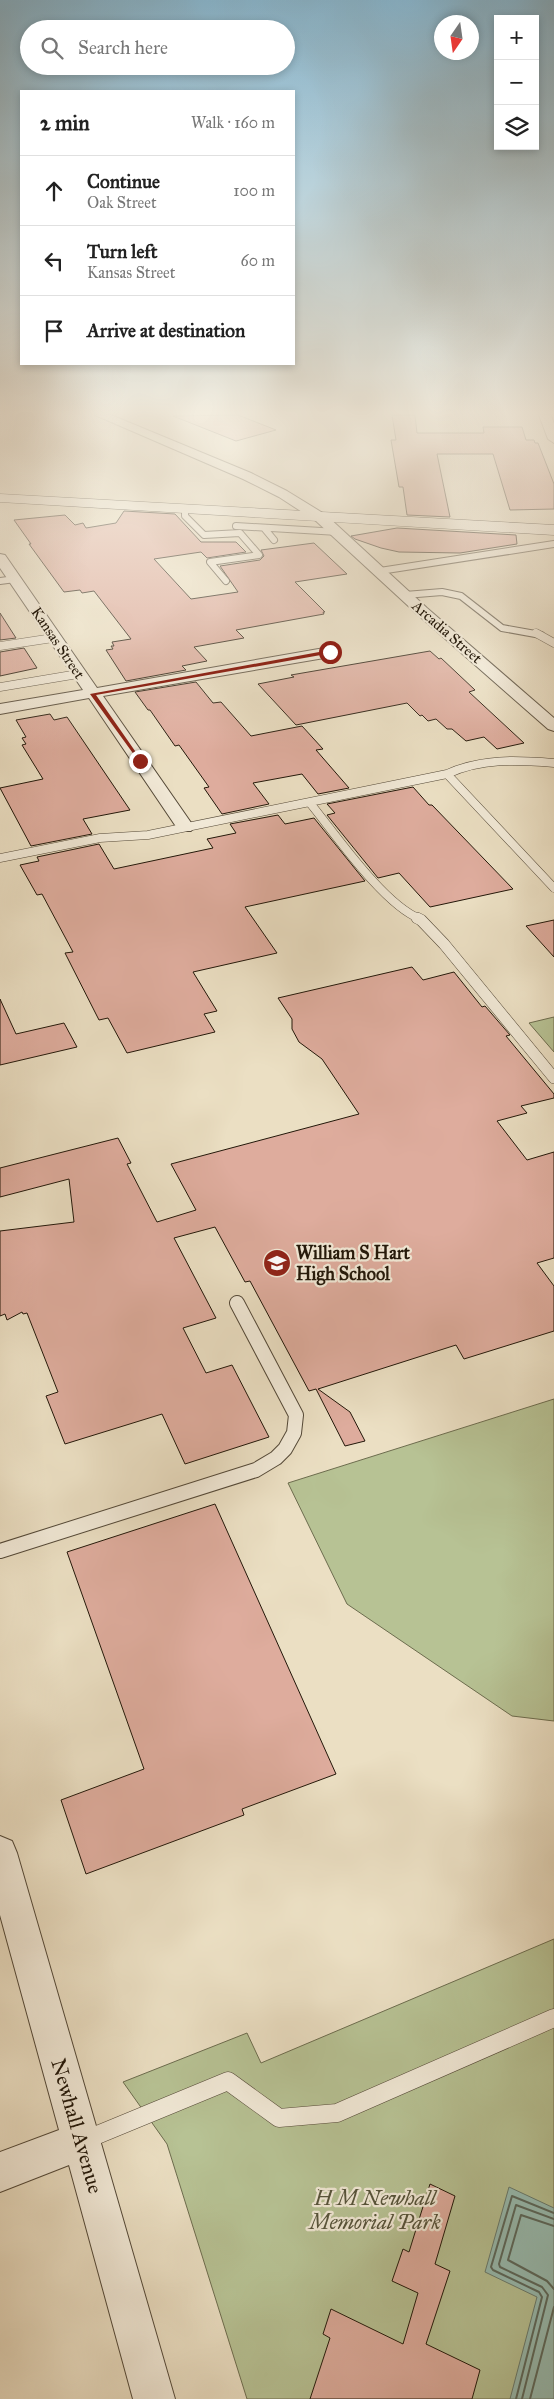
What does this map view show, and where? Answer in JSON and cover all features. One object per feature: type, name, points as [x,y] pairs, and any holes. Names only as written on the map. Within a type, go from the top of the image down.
[{"type":"main road","points":[[495,527],[554,530]]},
{"type":"street","name":"Arcadia Street","points":[[332,527],[405,595],[554,726]]},
{"type":"street","name":"Kansas Street","points":[[0,558],[7,580],[53,638],[185,827]]},
{"type":"street","points":[[0,709],[330,652]]},
{"type":"street","name":"Newhall Avenue","points":[[0,1853],[154,2399]]},
{"type":"street","points":[[0,2172],[82,2141]]},
{"type":"lane","points":[[196,527],[204,535],[240,533]]},
{"type":"lane","points":[[226,580],[210,562],[259,555],[240,533],[238,527]]},
{"type":"lane","points":[[261,527],[338,532]]},
{"type":"lane","points":[[264,528],[274,540]]},
{"type":"lane","points":[[380,572],[554,544]]},
{"type":"lane","points":[[405,595],[442,592],[461,596],[502,628],[540,634],[554,643]]},
{"type":"lane","points":[[0,646],[53,638]]},
{"type":"lane","points":[[0,687],[78,674]]},
{"type":"lane","points":[[0,858],[100,838],[148,834],[310,803],[447,774],[461,766],[490,761],[554,763]]},
{"type":"lane","points":[[447,774],[554,888]]},
{"type":"lane","points":[[310,803],[387,896],[409,915],[421,920],[444,944],[554,1078]]},
{"type":"lane","points":[[0,1551],[244,1474],[260,1468],[277,1457],[294,1432],[298,1423],[296,1415],[237,1303]]},
{"type":"lane","points":[[82,2141],[228,2081],[279,2118],[337,2113],[554,2018]]},
{"type":"green space","points":[[554,1017],[554,1052],[529,1023]]},
{"type":"green space","points":[[554,1399],[554,1721],[512,1716],[347,1604],[288,1483]]},
{"type":"green space","name":"H M Newhall Memorial Park","points":[[554,1939],[554,2399],[247,2399],[167,2144],[123,2082],[247,2033],[261,2063]]},
{"type":"water","points":[[509,2187],[554,2208],[554,2399],[510,2399],[537,2297],[485,2272]]},
{"type":"building","points":[[19,527],[187,527],[201,542],[236,542],[246,552],[207,558],[201,552],[154,559],[191,599],[238,592],[220,566],[260,560],[264,556],[261,550],[314,543],[347,574],[295,582],[325,612],[323,612],[324,614],[236,630],[244,638],[194,647],[207,661],[182,666],[186,670],[126,681],[106,650],[113,649],[111,646],[114,646],[112,642],[131,639],[94,591],[82,593],[80,590],[64,592]]},
{"type":"building","points":[[397,528],[516,535],[517,544],[460,553],[399,552],[381,548],[351,536]]},
{"type":"building","points":[[0,613],[16,638],[0,640]]},
{"type":"building","points":[[24,648],[37,668],[0,676],[0,652]]},
{"type":"building","points":[[430,651],[439,659],[441,658],[475,690],[469,692],[524,743],[497,749],[484,737],[466,741],[452,729],[447,729],[436,719],[428,721],[422,715],[420,716],[407,703],[296,725],[258,684],[294,677],[291,675]]},
{"type":"building","points":[[196,682],[213,703],[221,702],[251,736],[302,726],[323,749],[316,750],[349,788],[318,794],[302,774],[253,783],[269,804],[222,814],[204,788],[209,787],[179,745],[175,746],[135,692]]},
{"type":"building","points":[[50,714],[54,720],[67,717],[130,810],[83,819],[92,834],[31,846],[0,788],[43,779],[22,745],[26,744],[22,738],[26,737],[16,720]]},
{"type":"building","points":[[413,787],[513,889],[430,907],[399,873],[378,878],[327,815],[335,813],[327,804]]},
{"type":"building","points":[[278,815],[285,824],[314,818],[365,881],[245,907],[277,953],[193,972],[217,1011],[204,1014],[215,1032],[127,1053],[108,1018],[99,1020],[65,953],[73,952],[42,894],[37,895],[20,865],[39,861],[37,857],[99,844],[114,869],[213,848],[207,839],[236,833],[230,824]]},
{"type":"building","points":[[554,920],[554,957],[526,926]]},
{"type":"building","points":[[412,967],[423,980],[454,972],[482,1007],[485,1006],[510,1035],[506,1036],[554,1094],[554,1098],[521,1106],[527,1113],[497,1121],[527,1160],[554,1152],[554,1258],[537,1263],[554,1286],[554,1331],[464,1359],[456,1345],[318,1389],[350,1412],[365,1441],[345,1446],[316,1389],[309,1391],[250,1281],[245,1282],[215,1227],[174,1238],[216,1318],[183,1328],[206,1373],[232,1365],[269,1437],[185,1464],[162,1414],[65,1444],[46,1396],[58,1392],[27,1313],[23,1314],[22,1312],[7,1320],[5,1314],[0,1316],[0,1231],[74,1222],[69,1179],[0,1197],[0,1168],[118,1138],[131,1163],[127,1164],[157,1222],[196,1210],[171,1164],[359,1114],[322,1059],[299,1042],[292,1029],[292,1019],[278,998]]},
{"type":"building","points":[[0,999],[16,1034],[64,1023],[77,1047],[0,1065]]},
{"type":"building","points":[[215,1504],[336,1774],[242,1809],[244,1815],[86,1874],[61,1800],[144,1769],[67,1552]]},
{"type":"building","points":[[430,2184],[455,2196],[435,2264],[450,2271],[426,2344],[480,2370],[472,2399],[310,2399],[330,2338],[323,2334],[331,2309],[403,2344],[418,2293],[392,2281],[403,2249],[409,2252]]},
{"type":"place","name":"William S Hart High School","points":[[277,1263]]},
{"type":"route","points":[[140,761],[92,694],[330,652]]}]
